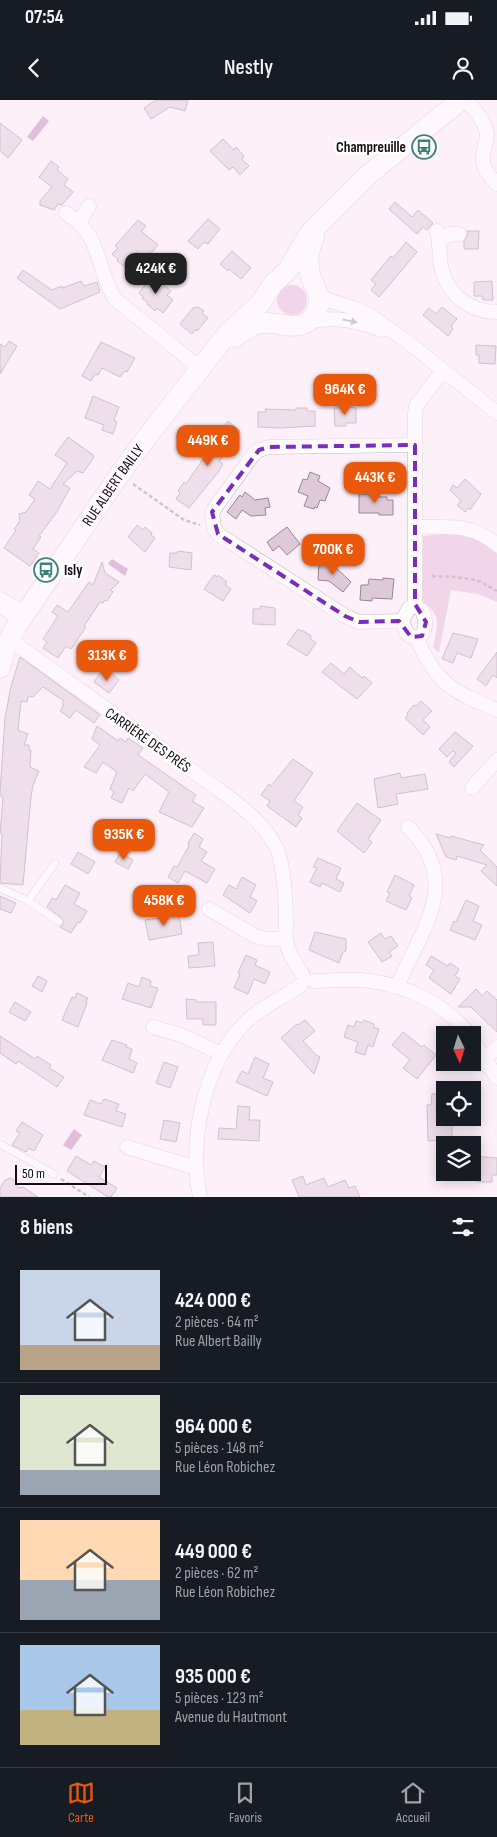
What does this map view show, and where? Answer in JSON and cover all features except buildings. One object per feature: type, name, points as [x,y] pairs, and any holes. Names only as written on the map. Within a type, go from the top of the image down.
[{"type":"main road","points":[[201,369],[228,333],[260,304],[274,284],[291,266],[305,240],[328,215],[373,171],[461,100]]},
{"type":"main road","points":[[201,369],[237,335],[254,325],[268,323],[296,324],[316,312],[319,303],[308,262],[310,248],[328,215]]},
{"type":"main road","points":[[296,324],[275,320],[269,310],[267,298],[274,284],[289,275],[296,275],[306,278],[316,289]]},
{"type":"main road","name":"RUE ALBERT BAILLY","points":[[0,668],[5,641],[147,437],[201,369]]},
{"type":"main road","points":[[0,602],[23,617]]},
{"type":"street","points":[[466,100],[485,127],[487,134],[482,157],[483,166],[497,184]]},
{"type":"street","points":[[80,223],[90,206]]},
{"type":"street","points":[[66,213],[85,228],[95,246],[108,286],[115,299],[201,369]]},
{"type":"street","points":[[459,234],[438,236],[441,268],[448,286],[468,305],[481,311],[497,312]]},
{"type":"street","points":[[316,289],[330,301],[362,312],[443,370],[497,413]]},
{"type":"street","points":[[296,324],[338,319],[368,325],[394,334]]},
{"type":"street","points":[[415,606],[416,406],[443,370]]},
{"type":"street","points":[[402,621],[359,622],[346,616],[218,534],[214,528],[212,512],[253,455],[259,450],[269,447],[415,445]]},
{"type":"street","points":[[415,527],[466,528],[484,534],[497,544]]},
{"type":"street","points":[[417,640],[426,629],[426,622],[422,610],[415,606],[409,608],[402,621],[406,634],[417,640],[430,667],[442,680],[461,694],[497,710]]},
{"type":"street","name":"CARRIÈRE DES PRÉS","points":[[5,641],[215,787],[255,820],[268,835],[277,851],[281,864],[286,938],[291,956],[306,980]]},
{"type":"street","points":[[472,788],[497,760]]},
{"type":"street","points":[[398,987],[407,964],[427,925],[432,910],[435,887],[435,873],[432,862],[420,840],[408,827]]},
{"type":"street","points":[[209,909],[255,936],[286,938]]},
{"type":"street","points":[[200,1197],[196,1168],[197,1138],[200,1116],[211,1079],[222,1054],[237,1033],[250,1018],[266,1006],[306,980],[368,980],[398,987],[418,995],[438,1006],[462,1026]]},
{"type":"street","points":[[153,1027],[181,1035],[222,1054]]},
{"type":"street","points":[[485,1059],[497,1047]]},
{"type":"street","points":[[481,1053],[497,1078]]},
{"type":"street","points":[[127,1146],[196,1168]]},
{"type":"lane","points":[[28,901],[55,863]]},
{"type":"lane","points":[[0,888],[28,901],[59,922]]},
{"type":"lane","points":[[0,1144],[54,1174]]},
{"type":"path","points":[[136,486],[184,520],[214,528]]},
{"type":"path","points":[[432,576],[477,580],[497,591]]},
{"type":"path","points":[[54,1174],[89,1197]]},
{"type":"highlighted area","points":[[415,445],[415,604],[426,622],[422,636],[411,637],[399,621],[359,622],[345,616],[218,534],[212,512],[259,450],[269,447]]},
{"type":"shaded area","points":[[43,116],[49,121],[33,141],[27,137]]},
{"type":"shaded area","points":[[292,285],[298,286],[306,294],[306,306],[298,314],[292,315],[286,314],[278,306],[277,300],[278,294],[286,286]]},
{"type":"shaded area","points":[[450,533],[476,539],[497,554],[497,602],[478,594],[451,590],[439,652],[433,648],[437,627],[436,616],[429,606],[422,601],[423,536]]},
{"type":"shaded area","points":[[112,559],[128,569],[125,576],[108,564]]},
{"type":"shaded area","points":[[74,1129],[82,1135],[71,1150],[63,1145]]},
{"type":"place","name":"Champreuille","points":[[424,147]]},
{"type":"place","name":"Isly","points":[[46,570]]}]
